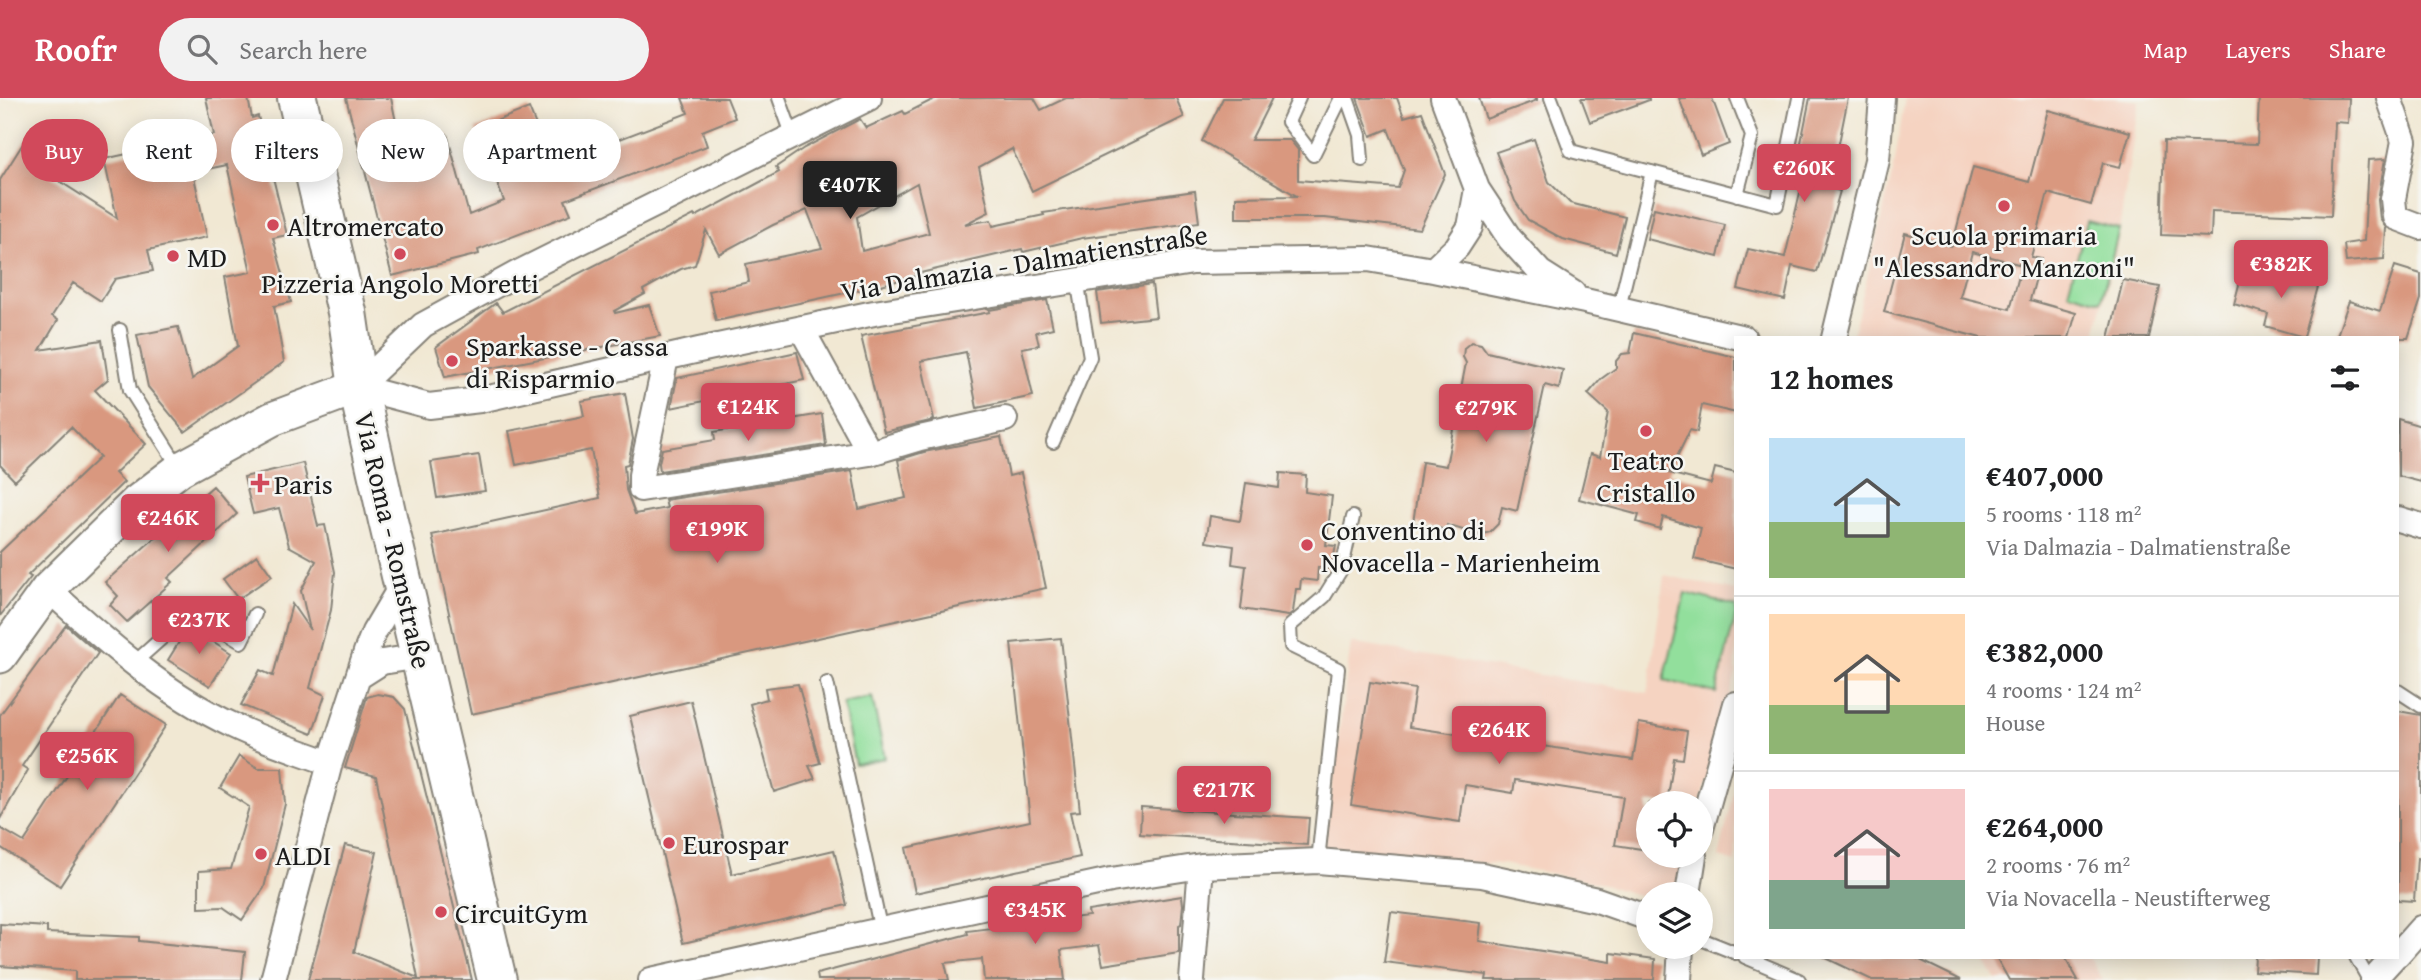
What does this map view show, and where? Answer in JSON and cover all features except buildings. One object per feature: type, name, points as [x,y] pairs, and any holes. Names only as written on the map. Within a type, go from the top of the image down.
[{"type":"main road","name":"Via Roma - Romstraße","points":[[298,98],[347,312],[358,387],[497,980]]},
{"type":"street","points":[[0,656],[48,589],[137,502],[180,469],[272,419],[358,387],[423,325],[516,274],[869,98]]},
{"type":"street","points":[[1443,98],[1478,189],[1510,239],[1540,272],[1585,301]]},
{"type":"street","points":[[1834,336],[1877,160],[1882,98]]},
{"type":"street","points":[[2389,98],[2404,141],[2393,200],[2395,217],[2421,227]]},
{"type":"street","points":[[1433,270],[1457,247],[1470,227],[1478,189]]},
{"type":"street","name":"Via Dalmazia - Dalmatienstraße","points":[[358,387],[429,407],[480,400],[802,328],[1077,279],[1193,262],[1368,259],[1619,308],[1736,336]]},
{"type":"street","points":[[802,328],[870,453]]},
{"type":"street","points":[[666,358],[641,475],[641,489],[870,453],[920,438],[1005,419]]},
{"type":"street","points":[[2399,519],[2421,526]]},
{"type":"street","points":[[273,980],[330,763],[366,652],[374,632],[403,583]]},
{"type":"street","points":[[48,589],[102,639],[159,683],[234,726],[330,763]]},
{"type":"street","points":[[360,676],[382,662],[421,656]]},
{"type":"street","points":[[1712,791],[1734,711]]},
{"type":"street","points":[[651,980],[1111,880],[1200,866],[1318,861],[1482,875],[1597,900],[1636,914]]},
{"type":"street","points":[[1192,980],[1200,866]]},
{"type":"street","points":[[2399,953],[2421,929]]},
{"type":"street","points":[[1679,980],[1680,959]]},
{"type":"street","points":[[2371,980],[2393,959]]},
{"type":"lane","points":[[779,98],[793,137]]},
{"type":"lane","points":[[1299,98],[1288,122],[1313,155],[1341,98]]},
{"type":"lane","points":[[1347,98],[1360,135],[1362,160]]},
{"type":"lane","points":[[1551,98],[1571,151],[1777,205],[1799,98]]},
{"type":"lane","points":[[1737,98],[1752,136],[1737,195]]},
{"type":"lane","points":[[1619,308],[1652,172]]},
{"type":"lane","points":[[1053,442],[1090,358],[1077,279]]},
{"type":"lane","points":[[120,330],[130,390],[180,469]]},
{"type":"lane","points":[[1318,861],[1338,669],[1292,646],[1290,626],[1324,597],[1342,568],[1353,517]]},
{"type":"lane","points":[[134,663],[191,612],[241,642],[255,614]]},
{"type":"lane","points":[[827,683],[881,931]]},
{"type":"lane","points":[[2399,692],[2421,706]]},
{"type":"lane","points":[[1713,944],[1734,952]]},
{"type":"lane","points":[[1750,959],[1799,980]]},
{"type":"lane","points":[[2358,959],[2371,980]]},
{"type":"shaded area","name":"Scuola primaria \"Alessandro Manzoni\"","points":[[1905,98],[2112,98],[2139,101],[2117,245],[2094,336],[1852,336],[1894,167]]},
{"type":"shaded area","points":[[1664,575],[1734,591],[1734,681],[1703,791],[1636,791],[1636,868],[1683,868],[1681,882],[1636,882],[1636,894],[1595,882],[1503,864],[1323,854],[1351,643],[1648,693]]},
{"type":"shaded area","points":[[1734,793],[1734,861],[1719,857]]},
{"type":"shaded area","points":[[1984,959],[2090,959],[2103,980],[1996,980]]},
{"type":"green space","points":[[2087,221],[2119,229],[2101,301],[2068,292]]},
{"type":"green space","points":[[1685,593],[1734,605],[1734,622],[1716,693],[1664,680]]},
{"type":"green space","points":[[872,697],[885,758],[855,764],[842,703]]},
{"type":"place","name":"Scuola primaria \"Alessandro Manzoni\"","points":[[2004,206]]},
{"type":"place","name":"Altromercato","points":[[273,225]]},
{"type":"place","name":"Pizzeria Angolo Moretti","points":[[400,254]]},
{"type":"place","name":"MD","points":[[173,256]]},
{"type":"place","name":"Sparkasse - Cassa di Risparmio","points":[[452,361]]},
{"type":"place","name":"Teatro Cristallo","points":[[1646,431]]},
{"type":"place","name":"Paris","points":[[260,483]]},
{"type":"place","name":"Conventino di Novacella - Marienheim","points":[[1307,545]]},
{"type":"place","name":"Eurospar","points":[[669,843]]},
{"type":"place","name":"ALDI","points":[[261,854]]},
{"type":"place","name":"CircuitGym","points":[[441,912]]}]
